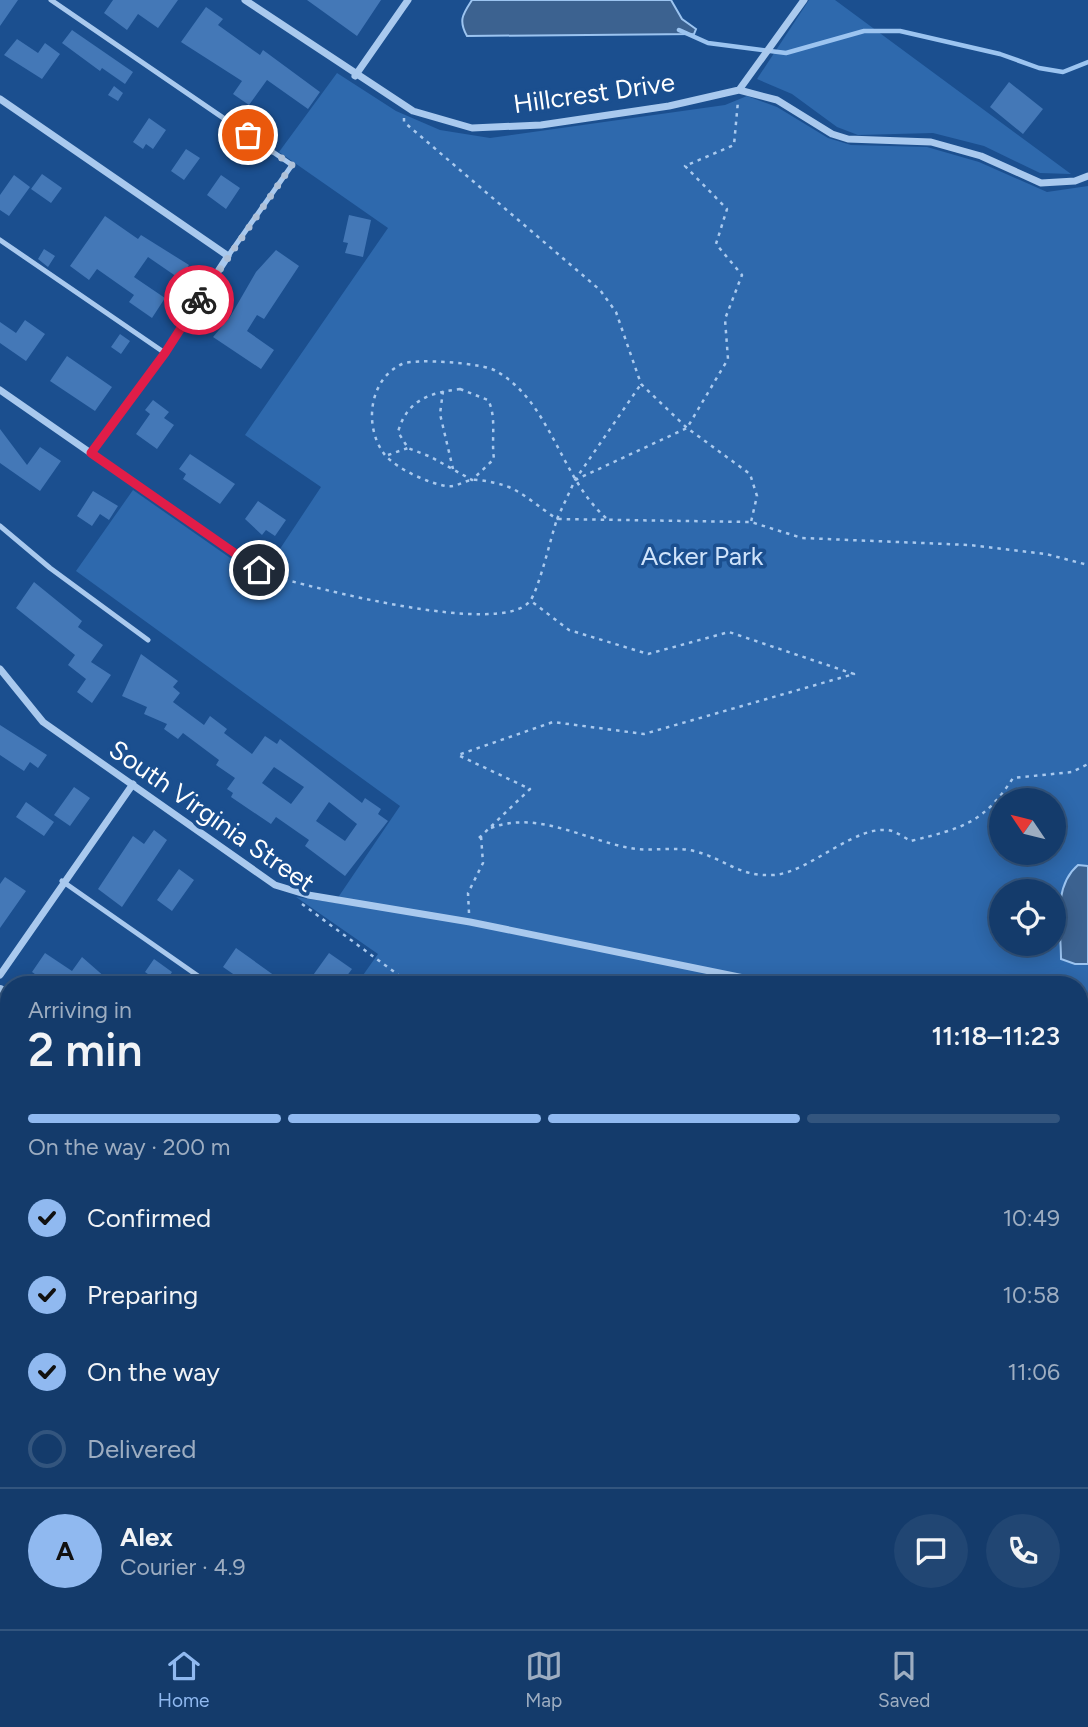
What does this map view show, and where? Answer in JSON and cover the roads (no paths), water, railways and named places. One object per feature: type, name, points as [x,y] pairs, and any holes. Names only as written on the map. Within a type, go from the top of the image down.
[{"type":"street","name":"Hillcrest Drive","points":[[245,0],[355,76],[404,106],[472,128],[541,125],[669,106],[739,90]]},
{"type":"street","points":[[355,76],[408,0]]},
{"type":"street","points":[[804,0],[739,90],[777,100],[832,134],[848,139],[931,142],[981,156],[1041,183],[1075,181],[1088,176]]},
{"type":"street","points":[[0,99],[228,256],[165,353],[91,453]]},
{"type":"street","points":[[0,390],[259,570]]},
{"type":"street","name":"South Virginia Street","points":[[0,669],[43,722],[275,885],[308,895],[470,922],[734,976]]},
{"type":"street","points":[[0,975],[62,881],[133,784]]},
{"type":"lane","points":[[51,0],[292,165],[228,256]]},
{"type":"lane","points":[[0,240],[165,353]]},
{"type":"lane","points":[[0,526],[50,568],[148,640]]},
{"type":"lane","points":[[62,881],[198,976]]},
{"type":"waterway","points":[[679,30],[708,43],[786,53],[864,31],[900,31],[1063,72],[1088,62]]},
{"type":"park label","name":"Acker Park","points":[[702,556]]}]
